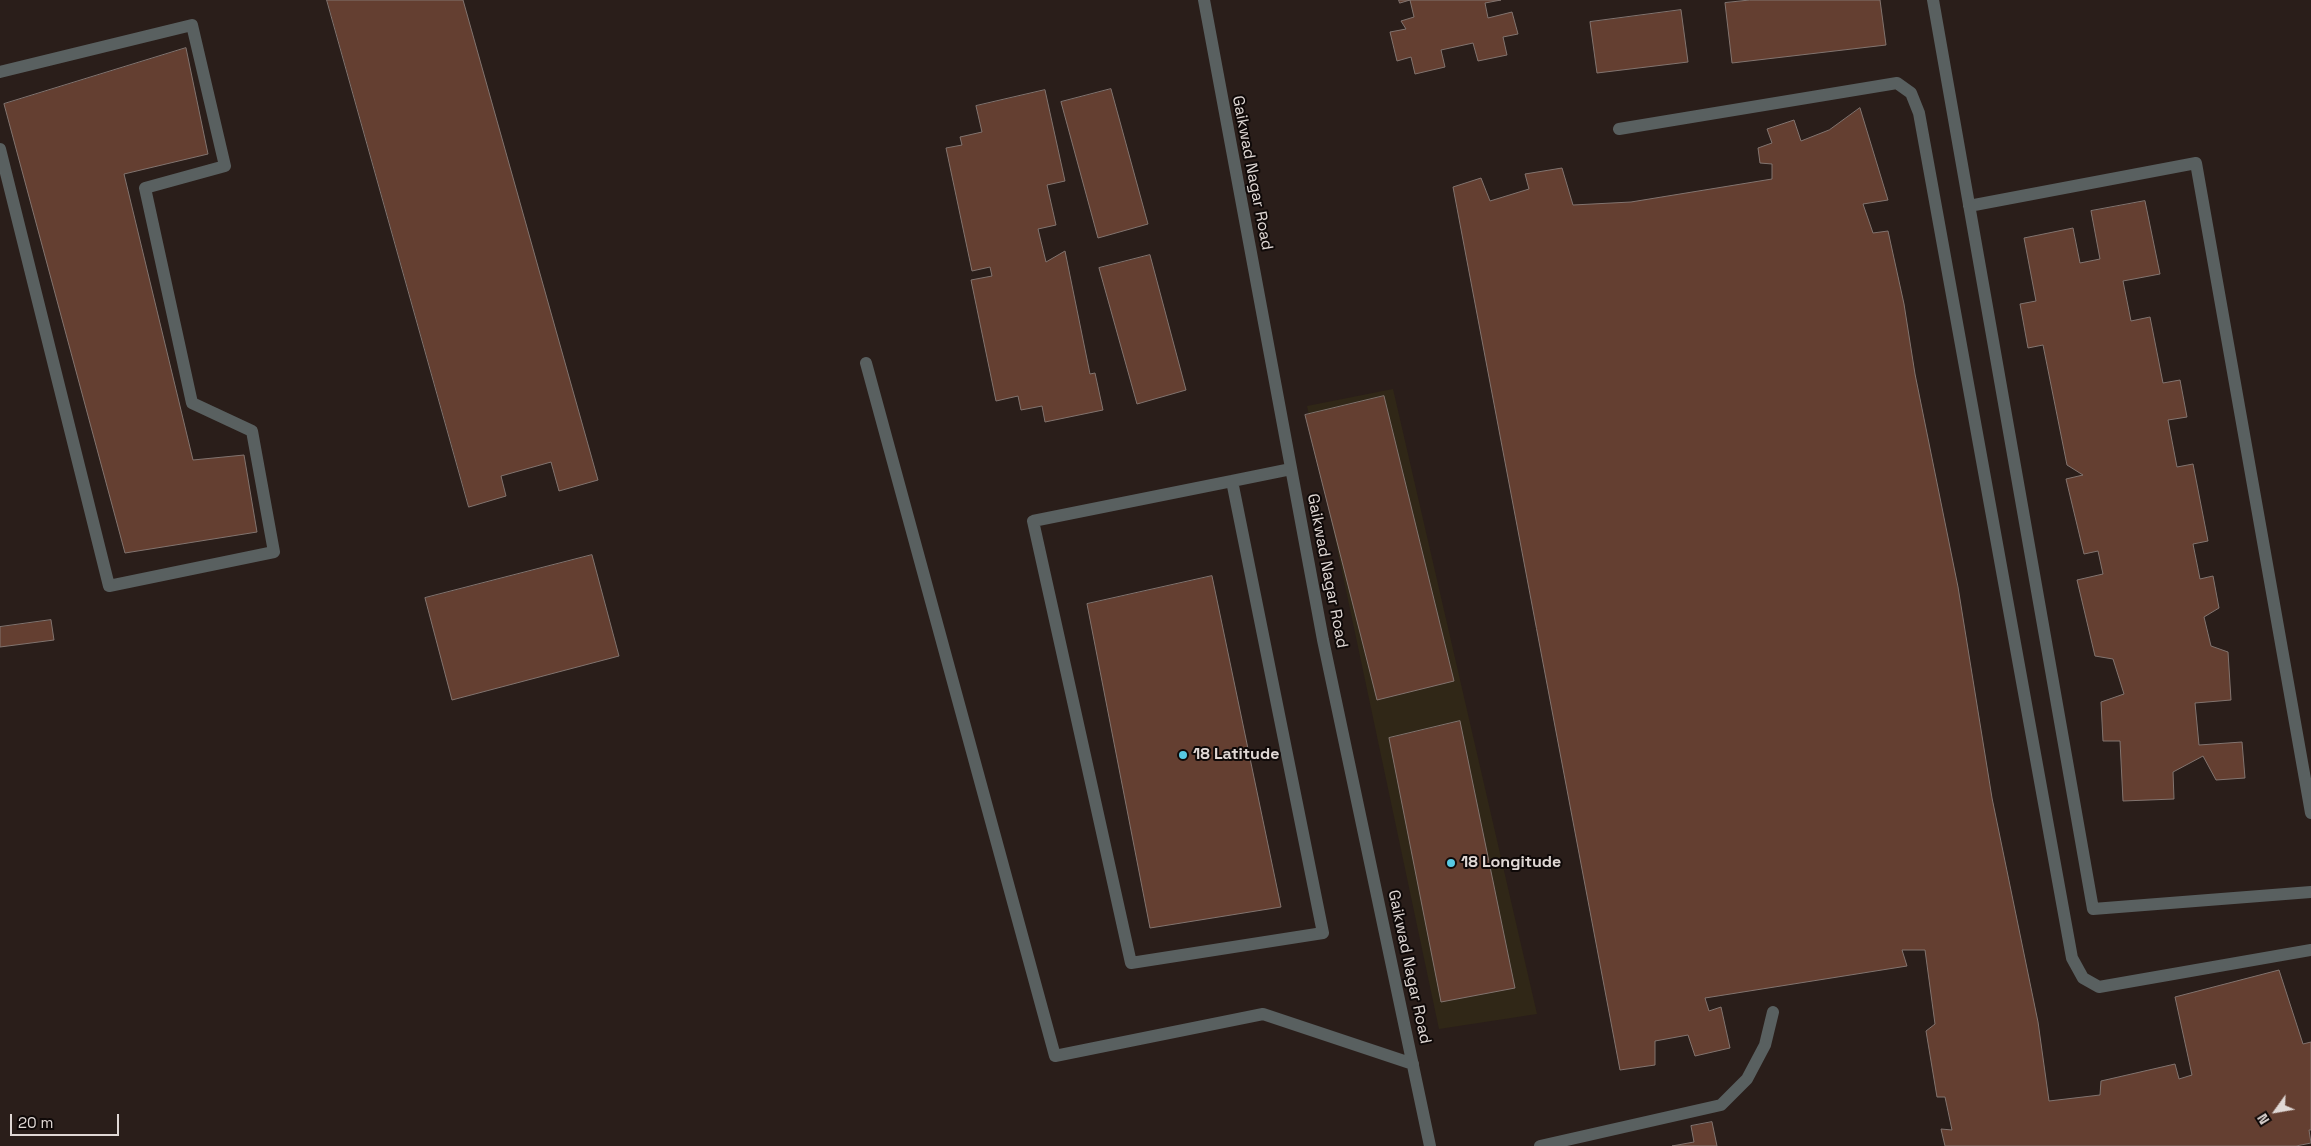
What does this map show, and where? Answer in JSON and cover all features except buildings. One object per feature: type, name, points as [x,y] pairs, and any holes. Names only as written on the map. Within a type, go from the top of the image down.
[{"type":"street","name":"Gaikwad Nagar Road","points":[[1204,0],[1323,640],[1430,1146]]},
{"type":"street","points":[[1932,0],[2093,909],[2311,892]]},
{"type":"street","points":[[0,72],[192,25],[225,166],[145,188],[192,402],[252,431],[274,552],[109,586],[0,149]]},
{"type":"street","points":[[1619,129],[1897,83],[1911,93],[1921,123],[2072,958],[2083,978],[2099,987],[2311,950]]},
{"type":"street","points":[[1969,206],[2196,163],[2311,813]]},
{"type":"street","points":[[866,363],[1055,1056],[1263,1014],[1414,1064]]},
{"type":"street","points":[[1232,481],[1323,933],[1131,963],[1033,521],[1291,469]]},
{"type":"street","points":[[1540,1146],[1721,1105],[1747,1078],[1765,1045],[1773,1012]]},
{"type":"shaded area","name":"18 Longitude","points":[[1393,389],[1537,1014],[1439,1029],[1307,406]]},
{"type":"place","name":"18 Latitude","points":[[1183,755]]},
{"type":"place","name":"18 Longitude","points":[[1451,863]]}]
